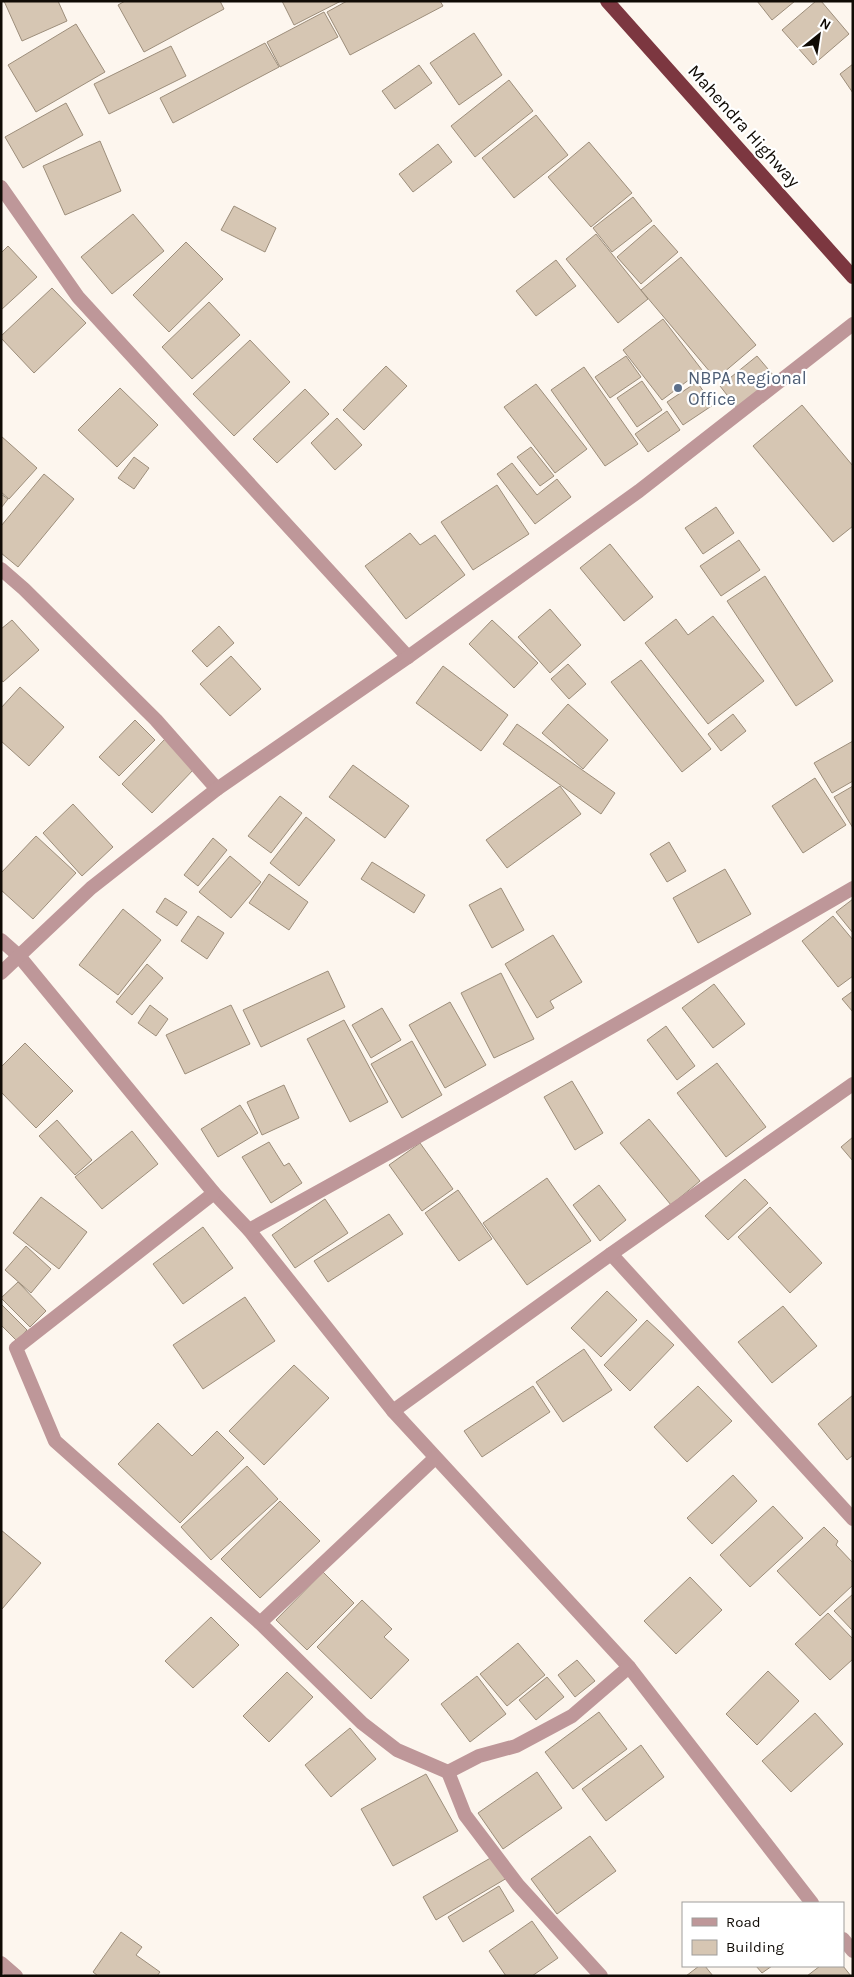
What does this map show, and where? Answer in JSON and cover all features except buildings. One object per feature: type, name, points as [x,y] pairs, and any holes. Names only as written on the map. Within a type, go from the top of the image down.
[{"type":"highway","name":"Mahendra Highway","points":[[607,1],[853,277]]},
{"type":"street","points":[[1,187],[78,297],[408,657]]},
{"type":"street","points":[[1,974],[91,888],[217,788],[408,657],[639,491],[853,324]]},
{"type":"street","points":[[1,569],[24,589],[156,720],[217,788]]},
{"type":"street","points":[[249,1230],[631,1016],[853,888]]},
{"type":"street","points":[[1,940],[20,956],[214,1193],[249,1230],[392,1411],[629,1667],[811,1902]]},
{"type":"street","points":[[392,1411],[853,1084]]},
{"type":"street","points":[[214,1193],[16,1348],[55,1441],[260,1623],[362,1723],[397,1750],[448,1772],[466,1815],[518,1886],[601,1976]]},
{"type":"street","points":[[611,1254],[853,1519]]},
{"type":"street","points":[[260,1623],[435,1458]]},
{"type":"street","points":[[448,1772],[479,1756],[516,1746],[572,1716],[629,1667]]},
{"type":"street","points":[[844,1940],[853,1950]]},
{"type":"street","points":[[1,1963],[16,1976]]},
{"type":"place","name":"NBPA Regional Office","points":[[678,388]]}]
